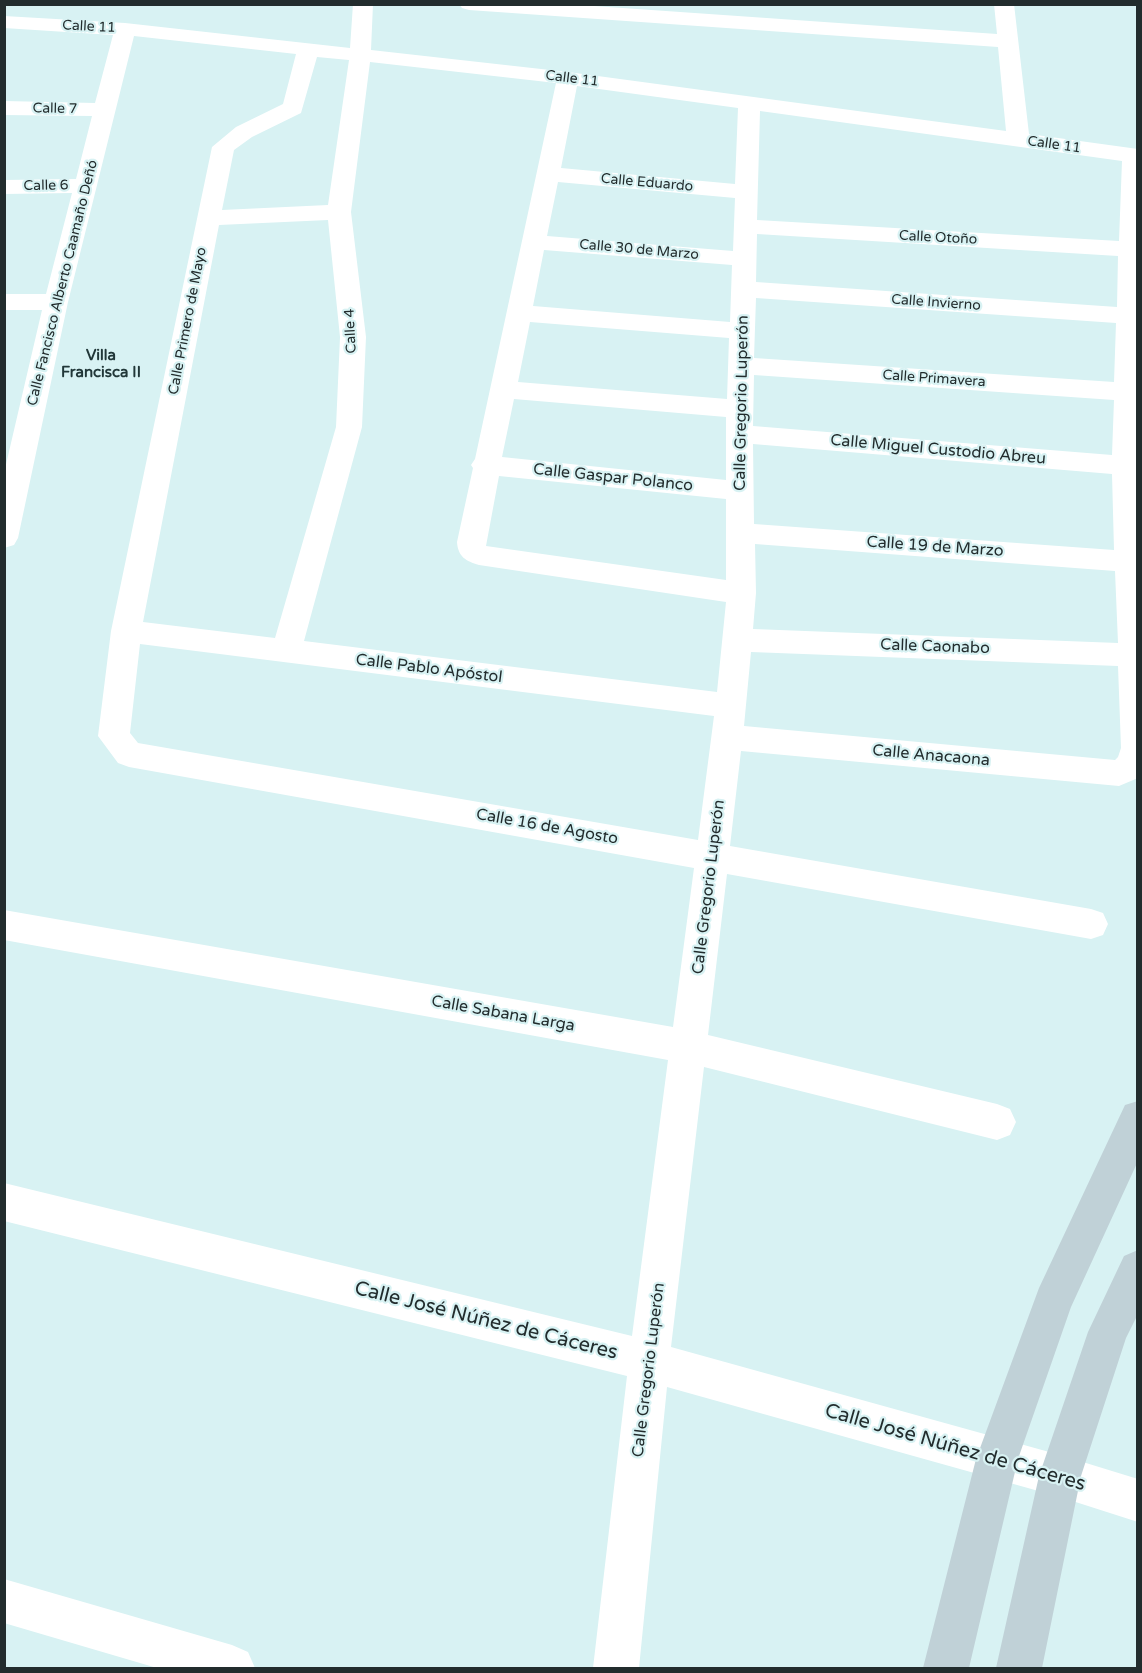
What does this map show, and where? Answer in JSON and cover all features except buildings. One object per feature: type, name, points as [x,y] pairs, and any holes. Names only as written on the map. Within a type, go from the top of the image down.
[{"type":"main road","points":[[946,1668],[997,1460],[1053,1302],[1137,1118]]},
{"type":"main road","points":[[1019,1668],[1060,1476],[1108,1332],[1137,1270]]},
{"type":"street","points":[[59,25],[70,4]]},
{"type":"street","name":"Calle 4","points":[[286,651],[349,427],[353,337],[339,212],[360,55],[363,4]]},
{"type":"street","points":[[469,4],[604,9],[819,28],[1007,41]]},
{"type":"street","points":[[819,4],[819,28]]},
{"type":"street","points":[[1004,4],[1018,140]]},
{"type":"street","name":"Calle 11","points":[[4,22],[125,29],[568,78],[1135,156]]},
{"type":"street","name":"Calle Fancisco Alberto Caamaño Deñó","points":[[6,526],[56,302],[125,29]]},
{"type":"street","name":"Calle Primero de Mayo","points":[[126,632],[223,147],[239,135],[293,108],[308,50]]},
{"type":"street","points":[[568,78],[485,465],[471,542],[472,550],[479,555],[741,594]]},
{"type":"street","name":"Calle Gregorio Luperón","points":[[616,1668],[649,1361],[732,706],[741,594],[740,421],[749,103]]},
{"type":"street","name":"Calle 7","points":[[4,108],[105,110]]},
{"type":"street","points":[[1133,655],[1129,562],[1131,467],[1127,392],[1135,156]]},
{"type":"street","name":"Calle Eduardo","points":[[547,174],[747,192]]},
{"type":"street","name":"Calle 6","points":[[4,187],[87,186]]},
{"type":"street","points":[[208,218],[339,212]]},
{"type":"street","name":"Calle Otoño","points":[[746,226],[1131,249]]},
{"type":"street","name":"Calle 30 de Marzo","points":[[533,242],[744,274]]},
{"type":"street","name":"Calle Invierno","points":[[744,274],[1129,316]]},
{"type":"street","points":[[4,302],[56,302]]},
{"type":"street","points":[[518,313],[743,331]]},
{"type":"street","name":"Calle Primavera","points":[[741,366],[1127,392]]},
{"type":"street","name":"Calle Miguel Custodio Abreu","points":[[502,389],[740,421],[1131,467]]},
{"type":"street","name":"Calle Gaspar Polanco","points":[[485,465],[740,491]]},
{"type":"street","name":"Calle 19 de Marzo","points":[[740,533],[1129,562]]},
{"type":"street","name":"Calle Pablo Apóstol","points":[[126,632],[732,706]]},
{"type":"street","name":"Calle 16 de Agosto","points":[[126,632],[114,736],[129,754],[1091,924]]},
{"type":"street","name":"Calle Caonabo","points":[[737,640],[1133,655]]},
{"type":"street","name":"Calle Anacaona","points":[[728,737],[1119,773],[1132,765],[1137,748],[1133,655]]},
{"type":"street","name":"Calle Sabana Larga","points":[[4,925],[689,1047],[997,1122]]},
{"type":"street","name":"Calle José Núñez de Cáceres","points":[[4,1202],[649,1361],[1060,1476],[1137,1501]]},
{"type":"street","points":[[4,1601],[158,1657],[232,1668]]},
{"type":"district","name":"Villa Francisca II","points":[[101,364]]}]
